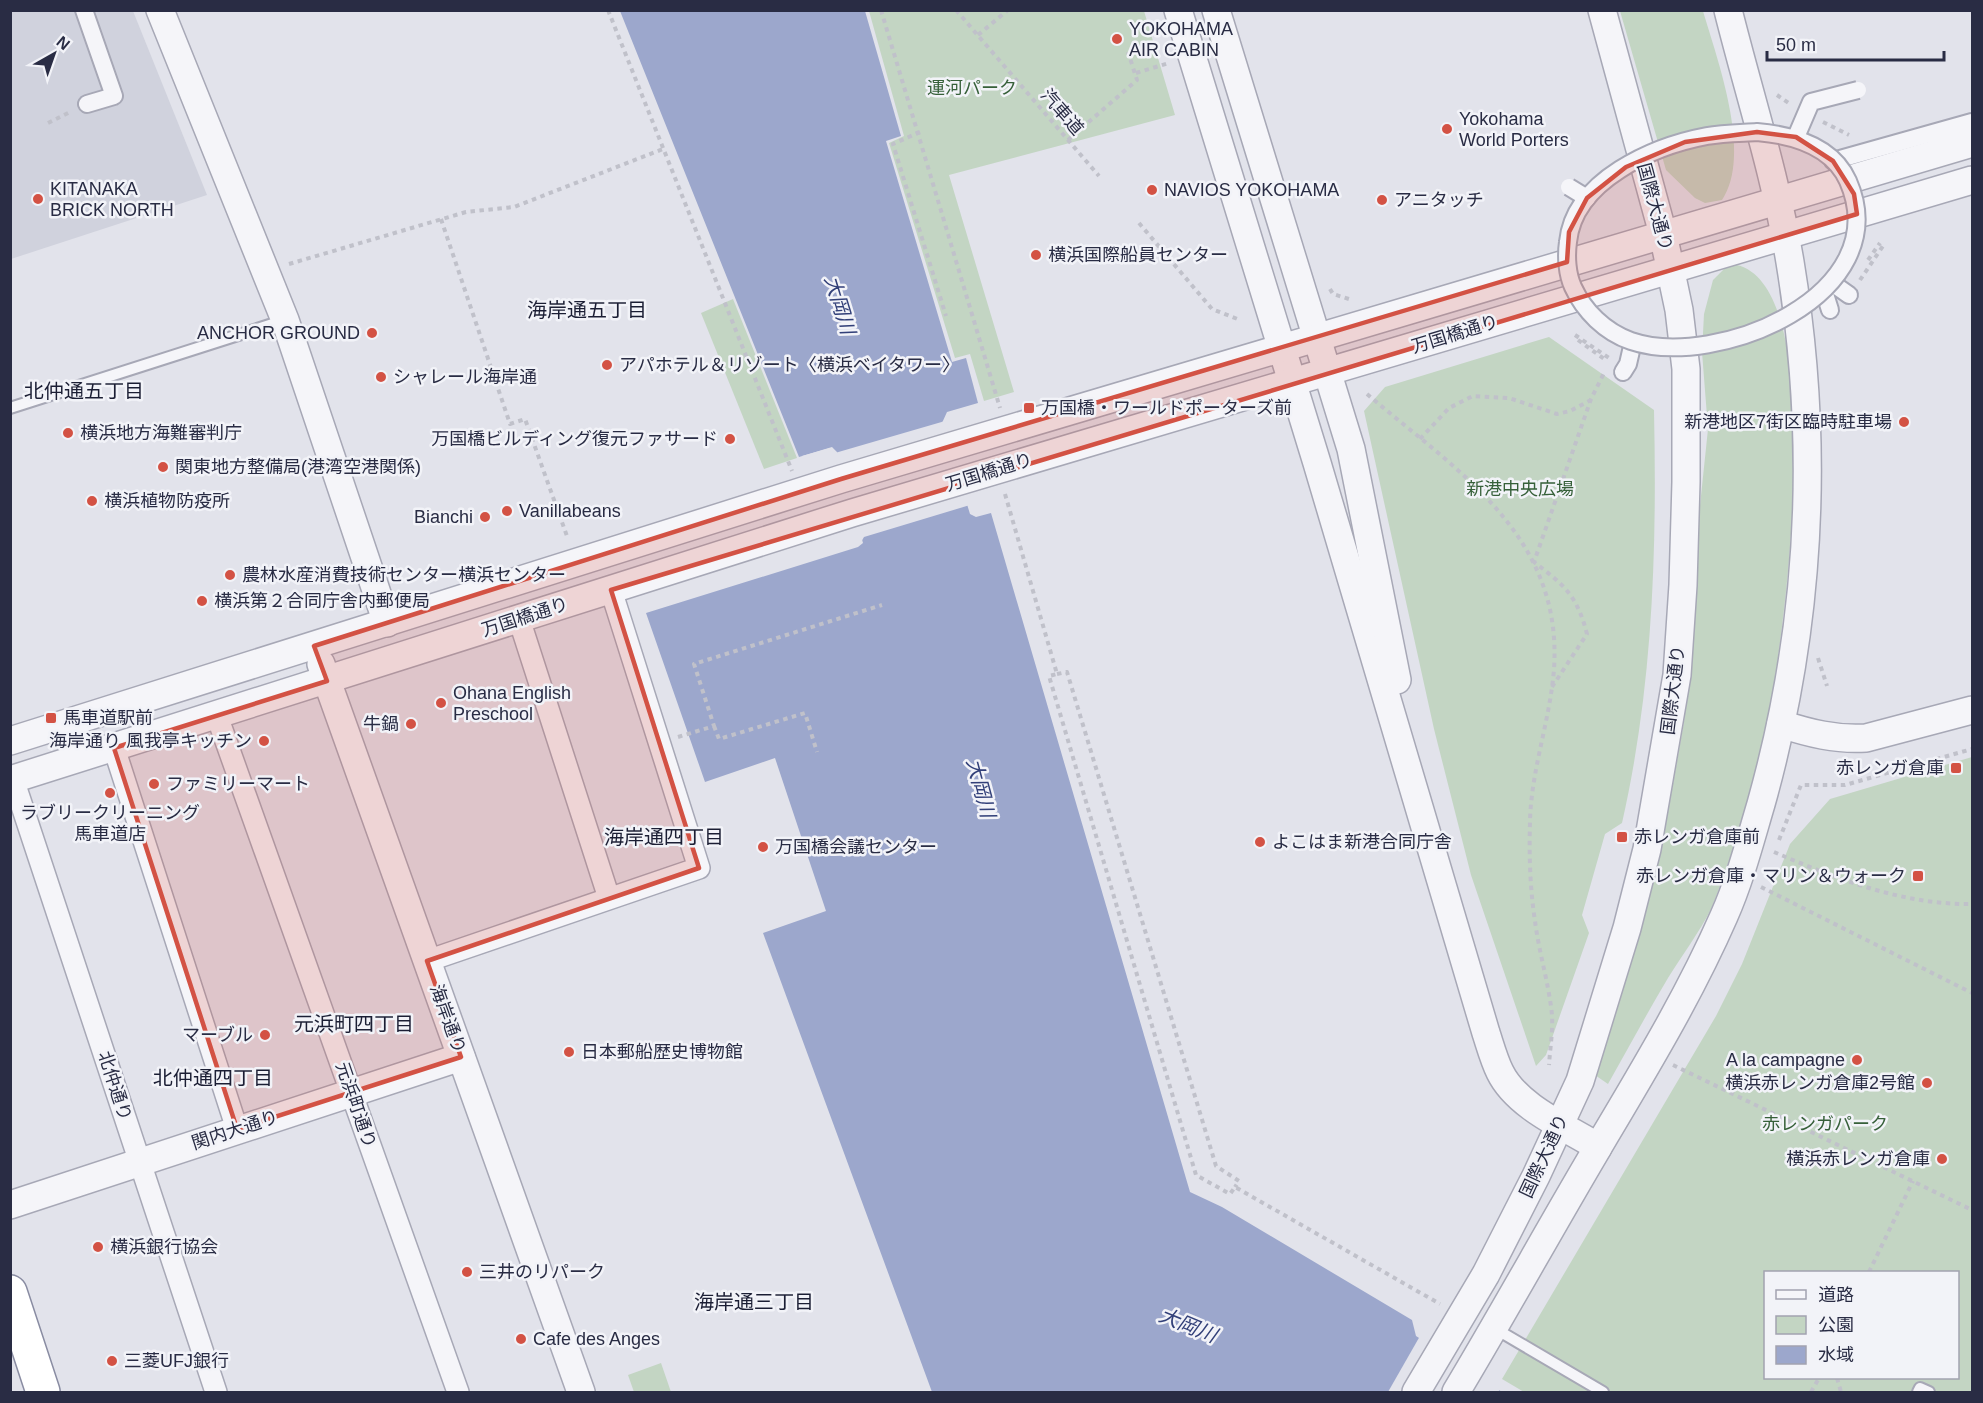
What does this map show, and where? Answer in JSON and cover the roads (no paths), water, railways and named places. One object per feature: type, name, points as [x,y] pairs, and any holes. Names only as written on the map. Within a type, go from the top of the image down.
[{"type":"highway","points":[[10,1292],[43,1392]]},
{"type":"street","points":[[84,10],[114,96],[87,104]]},
{"type":"street","points":[[160,10],[285,320],[387,623]]},
{"type":"street","points":[[1178,10],[1500,1073],[1514,1091],[1598,1147]]},
{"type":"street","points":[[1216,10],[1351,449],[1424,826]]},
{"type":"street","name":"国際大通り","points":[[1416,1392],[1491,1265],[1580,1080],[1627,928],[1647,849],[1677,675],[1683,585],[1686,369],[1671,269],[1663,234],[1602,10]]},
{"type":"street","points":[[1456,1392],[1682,1006],[1725,913],[1748,851],[1793,668],[1801,609],[1808,499],[1807,406],[1799,324],[1785,235],[1728,10]]},
{"type":"street","points":[[1796,137],[1811,102],[1858,90]]},
{"type":"street","points":[[1833,161],[1972,122]]},
{"type":"street","points":[[1757,132],[1796,137],[1814,145],[1833,161],[1845,174],[1854,194],[1858,215],[1851,255],[1828,287],[1776,321],[1722,340],[1684,345],[1633,342],[1606,328],[1590,315],[1570,282],[1567,250],[1569,232],[1575,216],[1587,198],[1626,167],[1685,142],[1709,135],[1757,132]]},
{"type":"street","name":"万国橋通り","points":[[10,741],[841,479],[1972,143]]},
{"type":"street","name":"万国橋通り","points":[[12,780],[852,513],[1972,180]]},
{"type":"street","points":[[1569,187],[1587,198]]},
{"type":"street","points":[[1828,287],[1849,295]]},
{"type":"street","points":[[1828,287],[1830,310]]},
{"type":"street","points":[[1618,369],[1633,342]]},
{"type":"street","points":[[427,962],[609,897],[699,868],[611,590]]},
{"type":"street","points":[[519,620],[609,897]]},
{"type":"street","name":"海岸通り","points":[[314,646],[581,1392]]},
{"type":"street","points":[[1781,724],[1815,734],[1849,739],[1866,738],[1972,710]]},
{"type":"street","name":"元浜町通り","points":[[217,716],[458,1392]]},
{"type":"street","points":[[114,748],[237,1129]]},
{"type":"street","name":"北仲通り","points":[[12,780],[216,1392]]},
{"type":"street","name":"関内大通り","points":[[10,1205],[461,1057]]},
{"type":"lane","points":[[10,408],[285,320]]},
{"type":"lane","points":[[1494,1327],[1603,1392]]},
{"type":"lane","points":[[1918,1392],[1920,1388],[1929,1392]]},
{"type":"water","name":"大岡川","points":[[620,11],[865,11],[901,136],[886,141],[952,362],[966,358],[978,403],[947,412],[942,423],[970,514],[976,517],[991,513],[1190,1192],[1222,1207],[1412,1320],[1416,1336],[1502,1392],[932,1392],[763,933],[826,911],[775,758],[705,782],[646,613],[858,547],[863,543],[837,452],[832,447],[799,457]]},
{"type":"place","name":"YOKOHAMA AIR CABIN","points":[[1117,39]]},
{"type":"place","name":"Yokohama World Porters","points":[[1447,129]]},
{"type":"place","name":"NAVIOS YOKOHAMA","points":[[1152,190]]},
{"type":"place","name":"KITANAKA BRICK NORTH","points":[[38,199]]},
{"type":"place","name":"アニタッチ","points":[[1382,200]]},
{"type":"place","name":"横浜国際船員センター","points":[[1036,255]]},
{"type":"place","name":"ANCHOR GROUND","points":[[372,333]]},
{"type":"place","name":"アパホテル＆リゾート〈横浜ベイタワー〉","points":[[607,365]]},
{"type":"place","name":"シャレール海岸通","points":[[381,377]]},
{"type":"place","name":"万国橋・ワールドポーターズ前","points":[[1029,408]]},
{"type":"place","name":"新港地区7街区臨時駐車場","points":[[1904,422]]},
{"type":"place","name":"横浜地方海難審判庁","points":[[68,433]]},
{"type":"place","name":"万国橋ビルディング復元ファサード","points":[[730,439]]},
{"type":"place","name":"関東地方整備局(港湾空港関係)","points":[[163,467]]},
{"type":"place","name":"横浜植物防疫所","points":[[92,501]]},
{"type":"place","name":"Vanillabeans","points":[[507,511]]},
{"type":"place","name":"Bianchi","points":[[485,517]]},
{"type":"place","name":"農林水産消費技術センター横浜センター","points":[[230,575]]},
{"type":"place","name":"横浜第２合同庁舎内郵便局","points":[[202,601]]},
{"type":"place","name":"Ohana English Preschool","points":[[441,703]]},
{"type":"place","name":"馬車道駅前","points":[[51,718]]},
{"type":"place","name":"牛鍋","points":[[411,724]]},
{"type":"place","name":"海岸通り 風我亭キッチン","points":[[264,741]]},
{"type":"place","name":"赤レンガ倉庫","points":[[1956,768]]},
{"type":"place","name":"ファミリーマート","points":[[154,784]]},
{"type":"place","name":"ラブリークリーニング 馬車道店","points":[[110,793]]},
{"type":"place","name":"赤レンガ倉庫前","points":[[1622,837]]},
{"type":"place","name":"よこはま新港合同庁舎","points":[[1260,842]]},
{"type":"place","name":"万国橋会議センター","points":[[763,847]]},
{"type":"place","name":"赤レンガ倉庫・マリン＆ウォーク","points":[[1918,876]]},
{"type":"place","name":"マーブル","points":[[265,1035]]},
{"type":"place","name":"日本郵船歴史博物館","points":[[569,1052]]},
{"type":"place","name":"A la campagne","points":[[1857,1060]]},
{"type":"place","name":"横浜赤レンガ倉庫2号館","points":[[1927,1083]]},
{"type":"place","name":"横浜赤レンガ倉庫","points":[[1942,1159]]},
{"type":"place","name":"横浜銀行協会","points":[[98,1247]]},
{"type":"place","name":"三井のリパーク","points":[[467,1272]]},
{"type":"place","name":"Cafe des Anges","points":[[521,1339]]},
{"type":"place","name":"三菱UFJ銀行","points":[[112,1361]]},
{"type":"district","name":"海岸通五丁目","points":[[587,310]]},
{"type":"district","name":"北仲通五丁目","points":[[84,391]]},
{"type":"district","name":"海岸通四丁目","points":[[664,837]]},
{"type":"district","name":"元浜町四丁目","points":[[354,1024]]},
{"type":"district","name":"北仲通四丁目","points":[[213,1078]]},
{"type":"district","name":"海岸通三丁目","points":[[754,1302]]},
{"type":"park label","name":"運河パーク","points":[[972,88]]},
{"type":"park label","name":"新港中央広場","points":[[1520,489]]},
{"type":"park label","name":"赤レンガパーク","points":[[1825,1124]]}]
